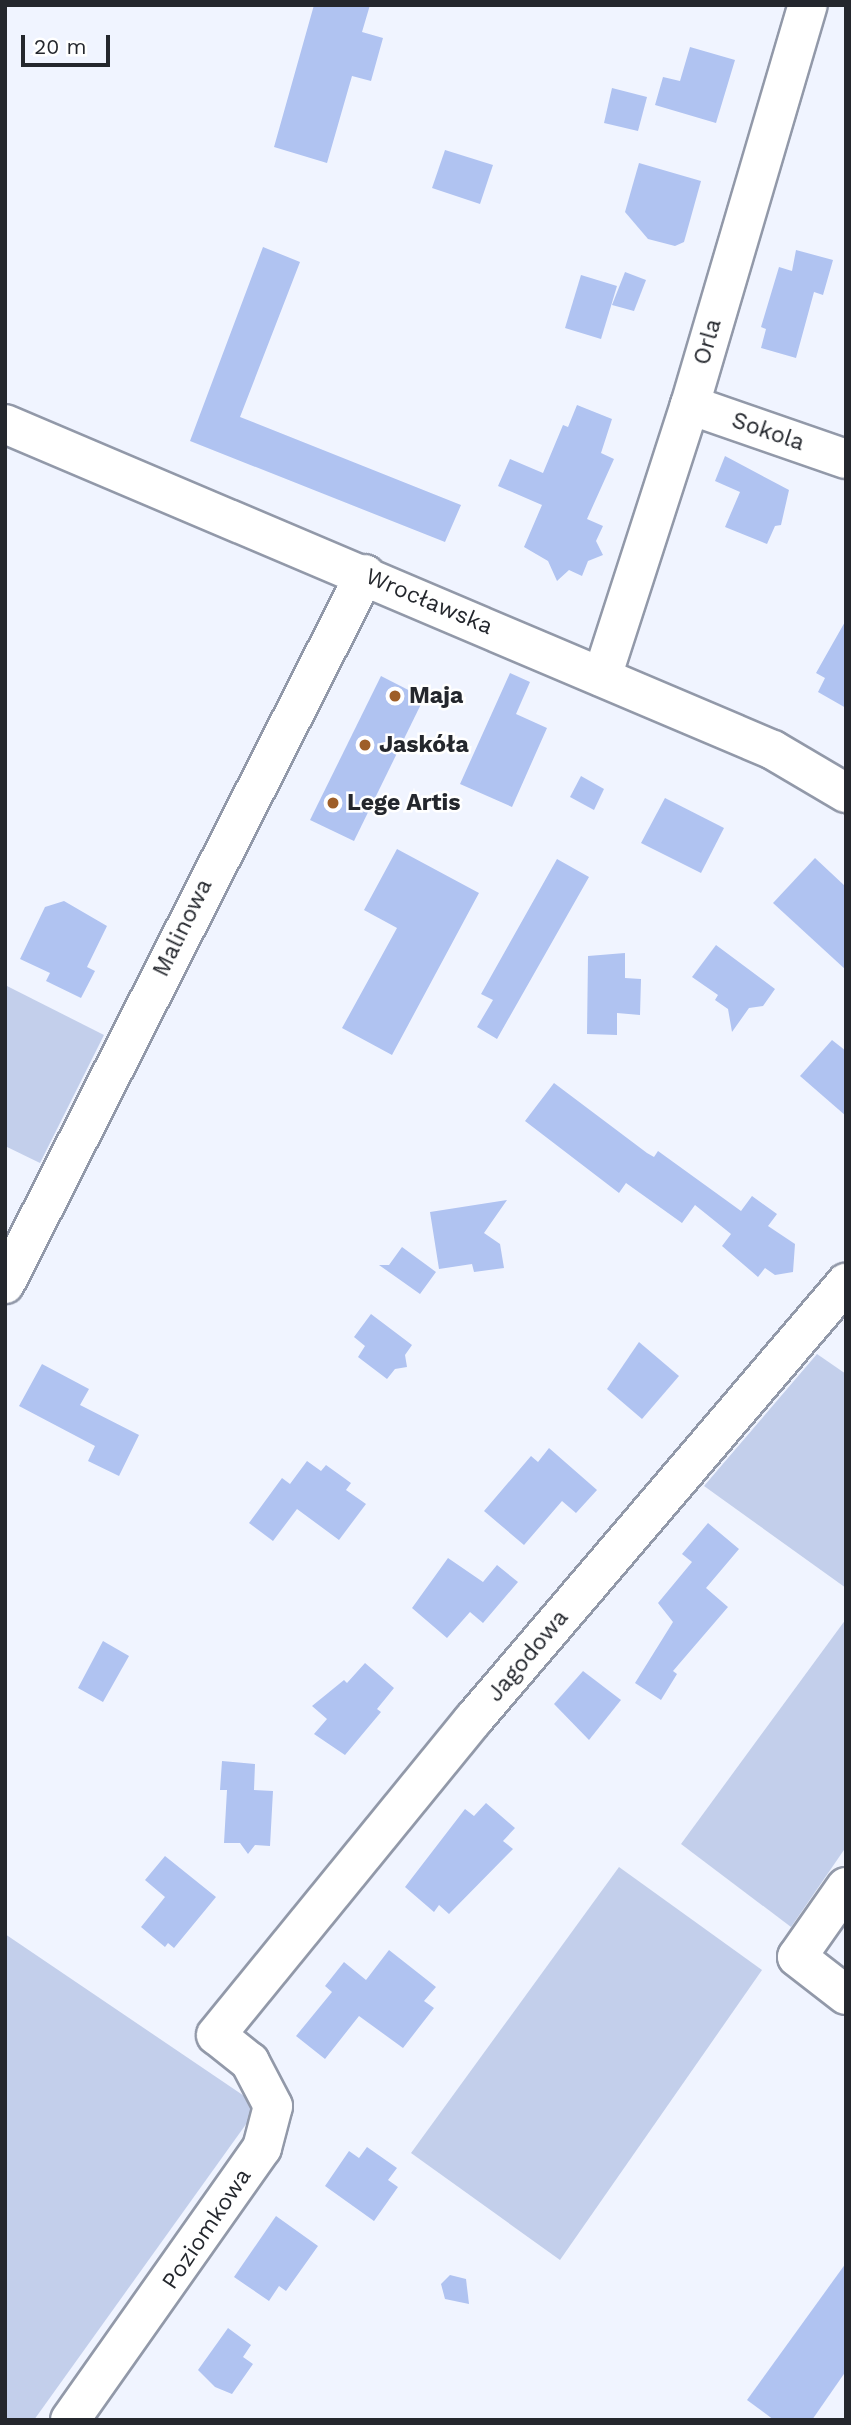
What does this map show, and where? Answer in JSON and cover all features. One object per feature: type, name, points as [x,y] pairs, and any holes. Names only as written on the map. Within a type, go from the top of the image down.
[{"type":"street","name":"Orla","points":[[602,677],[690,405],[808,5]]},
{"type":"street","name":"Sokola","points":[[690,405],[846,459]]},
{"type":"street","name":"Wrocławska","points":[[5,424],[365,574],[773,751],[846,793]]},
{"type":"street","name":"Malinowa","points":[[5,1284],[365,574]]},
{"type":"street","name":"Jagodowa","points":[[216,2035],[474,1720],[846,1283]]},
{"type":"street","points":[[846,1887],[797,1956],[846,1995]]},
{"type":"street","name":"Poziomkowa","points":[[70,2420],[262,2148],[274,2106],[250,2062],[216,2035]]},
{"type":"shaded area","points":[[5,985],[104,1035],[40,1163],[5,1146]]},
{"type":"shaded area","points":[[817,1354],[846,1374],[846,1588],[704,1486]]},
{"type":"shaded area","points":[[846,1619],[846,1847],[791,1927],[681,1844]]},
{"type":"shaded area","points":[[619,1867],[762,1970],[560,2260],[411,2153]]},
{"type":"shaded area","points":[[5,1934],[259,2106],[34,2420],[5,2420]]},
{"type":"building","points":[[314,5],[370,5],[362,32],[383,38],[371,81],[352,76],[327,163],[274,147]]},
{"type":"building","points":[[690,47],[735,60],[716,123],[655,105],[663,77],[680,81]]},
{"type":"building","points":[[612,88],[647,97],[638,131],[604,123]]},
{"type":"building","points":[[445,150],[493,165],[480,204],[432,188]]},
{"type":"building","points":[[639,163],[701,181],[684,242],[675,246],[648,239],[625,212]]},
{"type":"building","points":[[263,247],[300,262],[240,417],[461,505],[445,542],[190,441]]},
{"type":"building","points":[[796,250],[833,260],[823,295],[814,292],[796,358],[761,348],[766,329],[761,327],[779,267],[792,271]]},
{"type":"building","points":[[625,272],[646,280],[634,311],[612,305]]},
{"type":"building","points":[[581,275],[617,286],[601,339],[565,328]]},
{"type":"building","points":[[577,405],[612,419],[601,453],[614,459],[587,519],[603,526],[596,541],[603,555],[588,561],[582,576],[569,570],[557,581],[548,561],[524,547],[542,505],[498,486],[510,459],[543,473],[563,425],[568,427]]},
{"type":"building","points":[[725,456],[789,490],[781,525],[775,526],[767,544],[725,527],[740,492],[715,481]]},
{"type":"building","points":[[846,620],[846,708],[818,692],[825,678],[816,673]]},
{"type":"building","points":[[510,673],[530,682],[516,714],[547,728],[512,807],[460,784]]},
{"type":"building","points":[[381,676],[424,698],[354,841],[310,820]]},
{"type":"building","points":[[581,776],[604,789],[594,810],[570,797]]},
{"type":"building","points":[[665,798],[724,828],[701,873],[641,843]]},
{"type":"building","points":[[397,849],[479,893],[392,1055],[342,1028],[397,928],[364,910]]},
{"type":"building","points":[[815,858],[846,887],[846,970],[773,903]]},
{"type":"building","points":[[557,859],[589,877],[497,1039],[477,1027],[493,1000],[481,994]]},
{"type":"building","points":[[64,901],[107,926],[87,967],[95,971],[81,998],[46,981],[50,973],[20,959],[45,907]]},
{"type":"building","points":[[716,945],[775,989],[763,1006],[749,1008],[732,1032],[728,1009],[715,1000],[718,995],[692,977]]},
{"type":"building","points":[[625,953],[625,978],[641,979],[640,1015],[617,1013],[617,1035],[587,1034],[588,956]]},
{"type":"building","points":[[832,1040],[846,1051],[846,1116],[800,1076]]},
{"type":"building","points":[[554,1083],[647,1153],[654,1157],[658,1151],[741,1211],[752,1196],[777,1214],[768,1226],[795,1244],[793,1272],[775,1275],[765,1268],[758,1277],[722,1246],[731,1234],[695,1205],[682,1223],[626,1183],[619,1193],[525,1121]]},
{"type":"building","points":[[507,1200],[484,1233],[500,1244],[504,1268],[474,1272],[472,1264],[439,1269],[430,1212]]},
{"type":"building","points":[[402,1247],[436,1272],[420,1294],[379,1265],[389,1265]]},
{"type":"building","points":[[371,1314],[412,1345],[405,1355],[407,1367],[395,1369],[387,1379],[358,1357],[365,1346],[354,1337]]},
{"type":"building","points":[[639,1342],[679,1376],[642,1419],[607,1389]]},
{"type":"building","points":[[42,1364],[89,1389],[80,1405],[139,1435],[119,1476],[88,1461],[95,1446],[19,1406]]},
{"type":"building","points":[[549,1448],[597,1490],[576,1513],[562,1501],[524,1545],[484,1511],[531,1456],[538,1462]]},
{"type":"building","points":[[307,1461],[321,1471],[326,1465],[351,1483],[346,1490],[366,1504],[339,1540],[297,1509],[273,1541],[249,1523],[282,1478],[290,1484]]},
{"type":"building","points":[[708,1523],[739,1549],[706,1588],[728,1607],[673,1671],[677,1674],[661,1700],[635,1683],[673,1622],[658,1603],[692,1562],[682,1554]]},
{"type":"building","points":[[448,1558],[483,1582],[497,1565],[518,1582],[483,1623],[470,1612],[447,1638],[412,1608]]},
{"type":"building","points":[[103,1641],[129,1656],[103,1702],[78,1688]]},
{"type":"building","points":[[365,1663],[394,1688],[377,1709],[381,1712],[345,1755],[314,1734],[327,1719],[312,1706],[344,1680],[347,1683]]},
{"type":"building","points":[[583,1671],[621,1700],[589,1740],[554,1704]]},
{"type":"building","points":[[222,1761],[255,1764],[254,1790],[273,1791],[270,1846],[255,1845],[248,1854],[240,1843],[224,1843],[227,1790],[220,1790]]},
{"type":"building","points":[[486,1803],[515,1828],[503,1841],[513,1849],[449,1914],[439,1905],[434,1912],[405,1887],[465,1809],[474,1816]]},
{"type":"building","points":[[165,1856],[216,1897],[174,1948],[168,1943],[165,1947],[141,1927],[165,1897],[145,1880]]},
{"type":"building","points":[[389,1950],[436,1987],[424,2001],[434,2008],[403,2048],[359,2016],[325,2059],[296,2036],[332,1992],[325,1986],[344,1962],[366,1980]]},
{"type":"building","points":[[367,2147],[397,2168],[388,2180],[398,2187],[374,2221],[325,2186],[349,2151],[359,2158]]},
{"type":"building","points":[[276,2216],[318,2246],[286,2291],[279,2286],[269,2301],[234,2277]]},
{"type":"building","points":[[846,2263],[846,2371],[812,2420],[774,2420],[747,2400]]},
{"type":"building","points":[[450,2275],[466,2279],[469,2304],[445,2299],[441,2284]]},
{"type":"building","points":[[228,2328],[251,2345],[243,2357],[253,2364],[232,2394],[215,2387],[198,2370]]},
{"type":"place","name":"Maja","points":[[395,696]]},
{"type":"place","name":"Jaskóła","points":[[365,745]]},
{"type":"place","name":"Lege Artis","points":[[333,803]]}]
